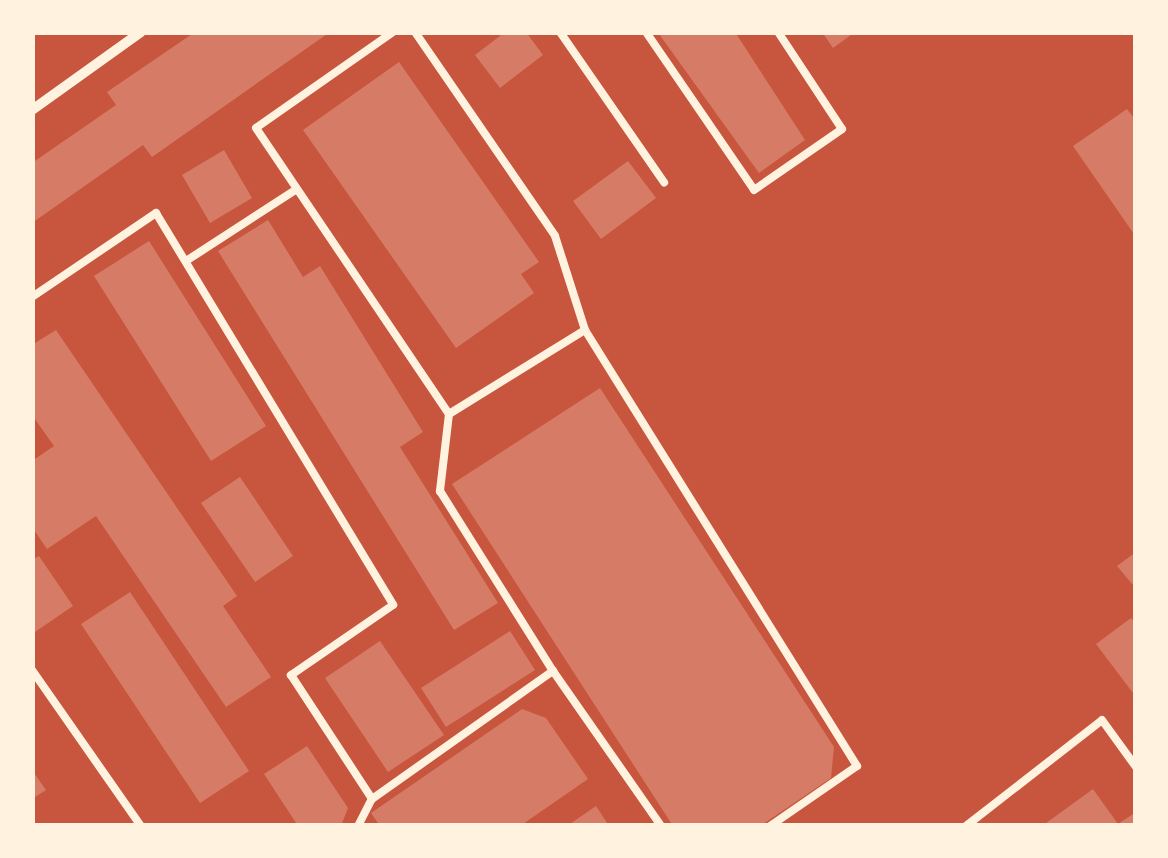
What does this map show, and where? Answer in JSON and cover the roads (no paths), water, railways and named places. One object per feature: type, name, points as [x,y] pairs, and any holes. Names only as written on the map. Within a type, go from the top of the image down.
[{"type":"street","points":[[32,110],[140,32]]},
{"type":"lane","points":[[393,32],[256,128],[449,414],[440,491],[553,671],[661,826]]},
{"type":"lane","points":[[415,32],[556,236],[586,330],[857,766],[770,826]]},
{"type":"lane","points":[[560,32],[664,182]]},
{"type":"lane","points":[[646,32],[754,190],[842,129],[778,32]]},
{"type":"lane","points":[[186,261],[297,188]]},
{"type":"lane","points":[[32,297],[156,214],[393,605],[292,675],[372,799]]},
{"type":"lane","points":[[449,414],[586,330]]},
{"type":"lane","points":[[32,670],[141,826]]},
{"type":"lane","points":[[358,826],[372,799],[553,671]]},
{"type":"lane","points":[[966,826],[1102,720],[1136,767]]}]
